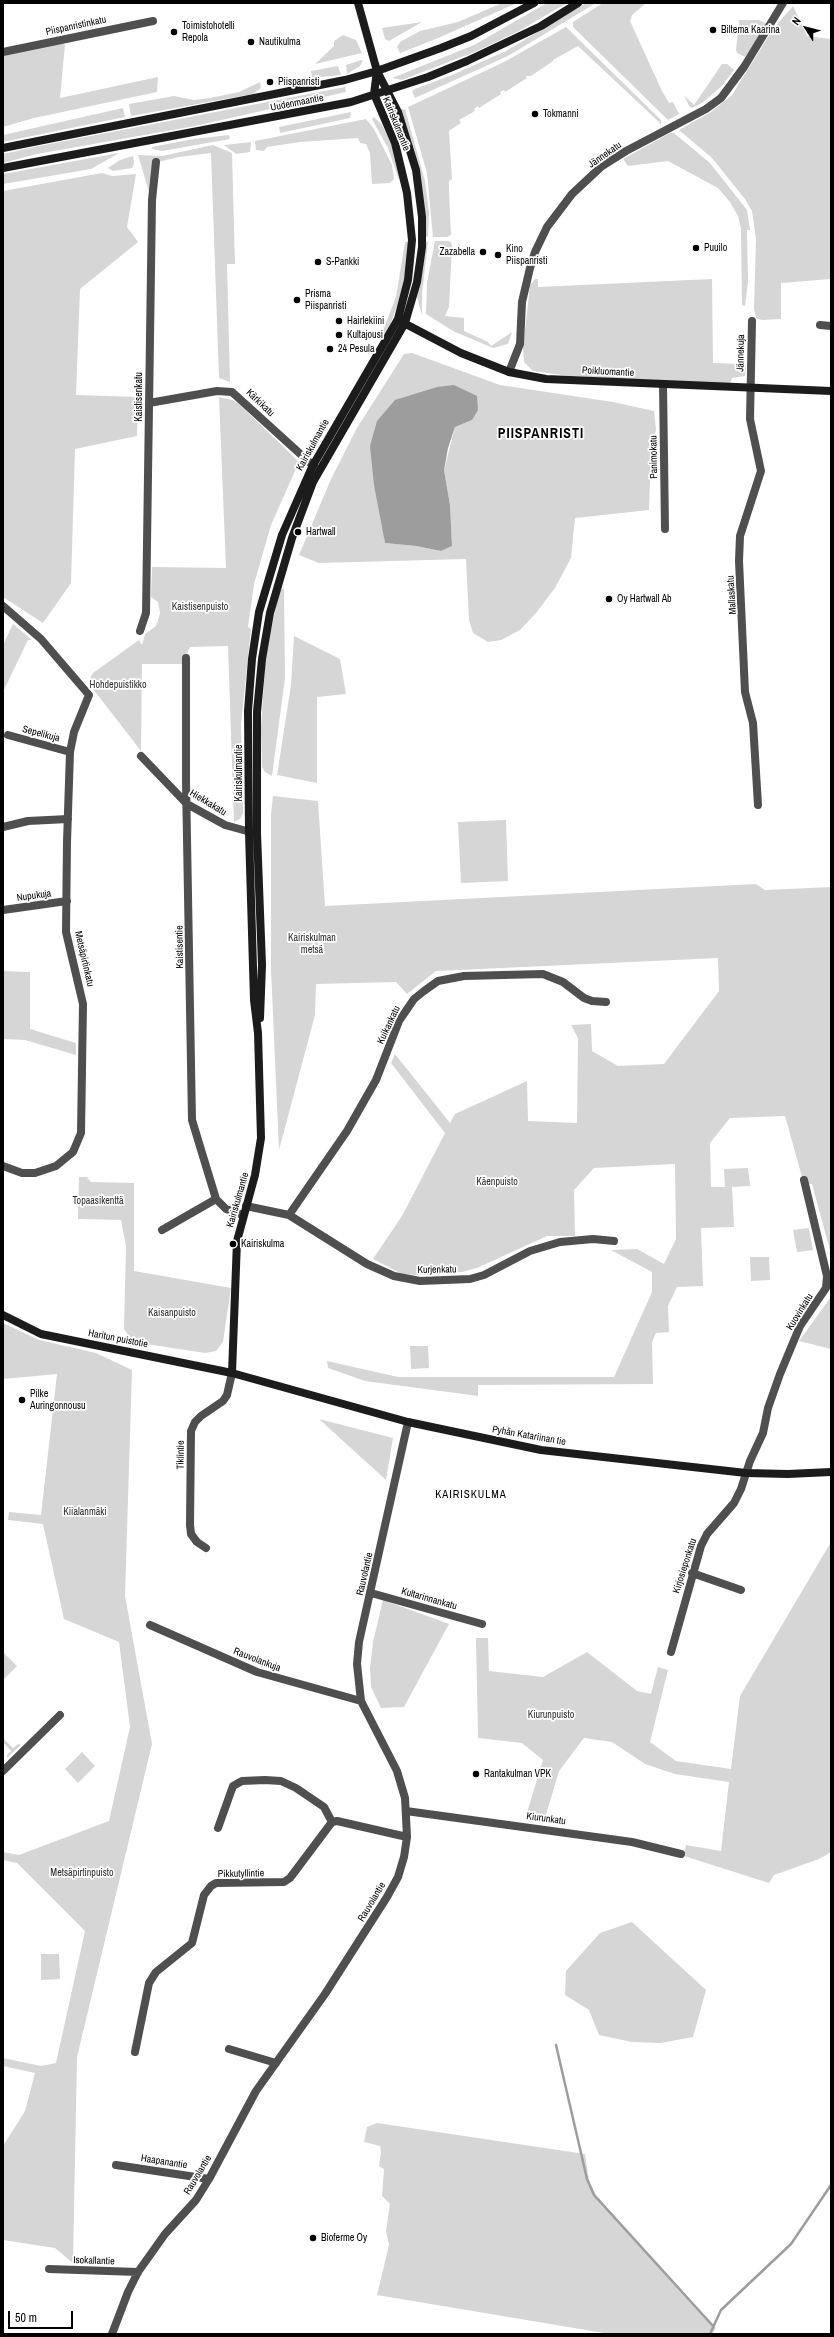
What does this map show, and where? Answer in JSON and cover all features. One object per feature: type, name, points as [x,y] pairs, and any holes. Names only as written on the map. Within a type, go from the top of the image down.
[{"type":"street","points":[[358,3],[377,71]]},
{"type":"street","name":"Uudenmaantie","points":[[3,148],[294,92],[377,71],[471,36],[534,3]]},
{"type":"street","name":"Uudenmaantie","points":[[3,168],[243,124],[346,103],[428,77],[488,52],[541,26],[578,3]]},
{"type":"street","name":"Jännekatu","points":[[509,372],[520,344],[522,302],[534,252],[547,227],[572,194],[602,166],[626,151],[706,109],[722,98],[744,67],[783,3]]},
{"type":"street","name":"Piispanristinkatu","points":[[3,52],[153,20]]},
{"type":"street","name":"Kairiskulmantie","points":[[315,469],[405,323],[420,268],[422,218],[416,170],[398,112],[377,71]]},
{"type":"street","name":"Kairiskulmantie","points":[[232,1373],[237,1241],[243,1215],[256,1175],[261,1138],[258,1033],[262,965],[253,833],[257,712],[262,659],[270,613],[302,506],[315,469],[398,319],[410,263],[411,218],[404,173],[395,143],[374,94],[377,71]]},
{"type":"street","name":"Kaistisenkatu","points":[[140,631],[146,614],[152,200],[156,162]]},
{"type":"street","name":"Poikluomantie","points":[[398,319],[461,353],[509,372],[546,378],[663,384],[751,386],[831,391]]},
{"type":"street","name":"Jännekuja","points":[[751,386],[752,320]]},
{"type":"street","points":[[820,325],[831,326]]},
{"type":"street","name":"Panimokatu","points":[[663,384],[665,529]]},
{"type":"street","name":"Mallaskatu","points":[[751,386],[750,419],[761,471],[740,536],[739,562],[745,692],[753,722],[758,805]]},
{"type":"street","name":"Kärkikatu","points":[[149,403],[217,391],[232,392],[315,469]]},
{"type":"street","name":"Metsäpirtinkatu","points":[[3,606],[41,639],[89,695],[74,732],[70,752],[68,819],[67,940],[82,1004],[79,1140],[68,1157],[49,1169],[22,1173],[3,1166]]},
{"type":"street","name":"Kaistisentie","points":[[186,658],[192,1120],[216,1199]]},
{"type":"street","name":"Sepelikuja","points":[[8,735],[70,752]]},
{"type":"street","name":"Hiekkakatu","points":[[141,756],[187,804],[225,825],[253,833]]},
{"type":"street","points":[[3,827],[28,821],[68,819]]},
{"type":"street","name":"Nupukuja","points":[[3,910],[67,901]]},
{"type":"street","name":"Kuikankatu","points":[[289,1215],[347,1131],[376,1080],[400,1021],[414,999],[438,981],[464,976],[542,974],[563,982],[584,998],[592,1001],[606,1002]]},
{"type":"street","name":"Kuovinkatu","points":[[746,1473],[763,1432],[768,1408],[780,1374],[800,1326],[826,1288],[827,1276],[804,1180]]},
{"type":"street","points":[[162,1230],[216,1199],[226,1209],[243,1215]]},
{"type":"street","name":"Kurjenkatu","points":[[246,1206],[289,1215],[367,1264],[394,1276],[420,1281],[470,1279],[484,1275],[530,1251],[560,1242],[593,1239],[614,1241]]},
{"type":"street","name":"Haritun puistotie","points":[[3,1315],[41,1334],[232,1373]]},
{"type":"street","name":"Pyhän Katariinan tie","points":[[232,1373],[408,1422],[541,1450],[746,1473],[788,1474],[831,1472]]},
{"type":"street","name":"Tiklintie","points":[[206,1548],[197,1542],[191,1530],[191,1431],[195,1422],[201,1416],[223,1401],[227,1395],[232,1373]]},
{"type":"street","name":"Rauvolantie","points":[[112,2334],[128,2292],[138,2272],[165,2234],[196,2200],[209,2179],[243,2113],[325,1994],[387,1897],[398,1877],[404,1857],[407,1837],[406,1811],[396,1772],[361,1701],[357,1664],[360,1642],[408,1422]]},
{"type":"street","name":"Kirjosieponkatu","points":[[671,1652],[692,1573],[707,1534],[734,1503],[741,1489],[746,1473]]},
{"type":"street","points":[[692,1573],[741,1590]]},
{"type":"street","name":"Kultarinnankatu","points":[[371,1593],[482,1624]]},
{"type":"street","name":"Rauvolankuja","points":[[150,1625],[258,1672],[361,1701]]},
{"type":"street","points":[[3,1771],[60,1715]]},
{"type":"street","points":[[218,1828],[233,1786],[242,1781],[265,1780],[281,1781],[296,1788],[324,1808],[332,1822],[337,1821],[407,1837]]},
{"type":"street","name":"Kiurunkatu","points":[[406,1811],[632,1842],[680,1854]]},
{"type":"street","name":"Pikkutyllintie","points":[[135,2052],[149,1983],[156,1972],[192,1943],[207,1890],[216,1883],[284,1882],[290,1878],[332,1822]]},
{"type":"street","points":[[229,2049],[276,2063]]},
{"type":"street","name":"Haapanantie","points":[[116,2165],[209,2179]]},
{"type":"street","name":"Isokallantie","points":[[49,2269],[138,2272]]},
{"type":"green space","points":[[502,3],[517,3],[436,39],[400,53],[397,47],[400,42],[420,31],[458,22]]},
{"type":"green space","points":[[547,3],[567,3],[519,31],[477,51],[402,80],[392,78],[474,45]]},
{"type":"green space","points":[[586,3],[596,3],[508,56],[415,98],[412,91],[415,89],[452,75],[506,51]]},
{"type":"green space","points":[[603,3],[646,3],[632,15],[630,21],[662,91],[669,103],[673,102],[679,114],[668,120],[573,27],[573,22]]},
{"type":"green space","points":[[793,6],[807,36],[831,39],[831,279],[781,283],[781,319],[762,320],[756,318],[754,308],[756,239],[752,211],[745,199],[712,158],[679,130],[711,112],[732,95],[773,29]]},
{"type":"green space","points":[[739,20],[759,20],[767,24],[745,57],[737,53],[736,50]]},
{"type":"green space","points":[[422,22],[389,41],[385,39],[382,28]]},
{"type":"green space","points":[[566,27],[661,120],[661,124],[578,46],[553,60],[531,76],[526,76],[527,78],[505,92],[504,90],[500,92],[501,94],[479,108],[478,106],[474,109],[475,111],[459,120],[461,123],[449,131],[452,179],[449,181],[451,235],[447,237],[433,237],[427,173],[408,107],[504,62]]},
{"type":"green space","points":[[343,35],[356,40],[362,53],[315,64],[334,46],[334,41]]},
{"type":"green space","points":[[59,40],[65,45],[60,98],[158,77],[157,92],[34,118],[3,127],[3,52]]},
{"type":"green space","points":[[361,60],[363,61],[360,66],[347,74],[346,65]]},
{"type":"green space","points":[[722,64],[727,64],[734,70],[722,86],[702,103],[692,108],[689,106],[684,95],[694,105]]},
{"type":"green space","points":[[338,66],[341,75],[312,78],[311,71]]},
{"type":"green space","points":[[260,82],[261,88],[253,94],[131,116],[129,104],[174,96],[194,100],[210,98],[239,92]]},
{"type":"green space","points":[[345,87],[346,92],[195,126],[37,154],[3,163],[3,154],[39,146]]},
{"type":"green space","points":[[123,108],[125,117],[3,142],[3,135]]},
{"type":"green space","points":[[401,109],[405,109],[425,181],[429,212],[428,237],[424,236]]},
{"type":"green space","points":[[351,112],[350,118],[280,133],[279,127]]},
{"type":"green space","points":[[374,117],[382,125],[390,140],[401,177],[399,180],[388,148],[372,119]]},
{"type":"green space","points":[[366,119],[374,129],[392,165],[394,179],[390,183],[372,184],[370,153],[366,144],[360,143],[358,138],[300,142],[267,147],[264,151],[256,150],[255,141]]},
{"type":"green space","points":[[670,133],[674,133],[710,163],[747,210],[750,230],[747,230],[748,282],[745,306],[742,305],[741,229],[738,216],[730,202],[718,188],[668,161],[628,166],[623,159]]},
{"type":"green space","points":[[229,135],[230,139],[162,151],[152,149],[152,147],[193,139]]},
{"type":"green space","points":[[251,142],[250,152],[236,154],[224,145]]},
{"type":"green space","points":[[213,145],[232,153],[235,264],[227,264],[230,382],[219,378],[211,153],[179,157],[158,162],[150,195],[138,155],[162,156]]},
{"type":"green space","points":[[119,153],[91,169],[3,184],[3,174]]},
{"type":"green space","points":[[133,156],[134,163],[132,168],[113,171],[108,168],[120,160]]},
{"type":"green space","points":[[102,173],[112,176],[136,174],[127,227],[138,242],[80,289],[76,395],[138,397],[137,436],[75,449],[71,583],[43,623],[3,597],[3,191]]},
{"type":"green space","points":[[424,241],[428,242],[422,294],[422,315],[417,297]]},
{"type":"green space","points":[[435,241],[448,241],[451,242],[452,246],[449,307],[445,316],[464,318],[464,331],[488,342],[491,346],[512,332],[508,344],[493,348],[453,331],[426,314],[427,283]]},
{"type":"green space","points":[[405,242],[409,242],[408,258],[400,299],[384,340],[381,336],[396,297]]},
{"type":"green space","points":[[535,279],[538,279],[538,287],[712,279],[713,363],[742,364],[746,367],[745,376],[732,378],[730,384],[569,376],[533,371],[524,362],[523,348],[530,285]]},
{"type":"green space","points":[[412,353],[500,385],[613,402],[654,411],[656,430],[651,449],[649,510],[575,518],[571,558],[555,588],[536,613],[520,630],[501,640],[488,642],[473,633],[469,620],[466,559],[319,563],[299,555],[331,479],[357,428],[404,354]],"holes":[[[437,387],[472,420],[455,427],[444,470],[450,505],[452,546],[441,551],[416,546],[385,543],[383,527],[418,394]]]},
{"type":"green space","name":"Kaistisenpuisto","points":[[219,397],[233,400],[240,405],[299,462],[271,525],[254,584],[248,627],[251,629],[241,724],[243,813],[240,819],[234,822],[228,646],[190,647],[182,664],[142,664],[141,751],[90,685],[90,679],[93,673],[139,640],[142,645],[145,634],[156,626],[160,613],[158,602],[151,597],[152,567],[226,568]]},
{"type":"green space","points":[[280,589],[284,589],[285,678],[272,776],[265,772],[262,767],[261,727],[266,653]]},
{"type":"green space","points":[[13,624],[32,640],[28,640],[3,692],[3,645]]},
{"type":"green space","points":[[294,636],[340,659],[346,694],[317,697],[317,783],[277,775],[291,685]]},
{"type":"green space","points":[[273,796],[318,801],[325,906],[756,884],[765,890],[831,887],[831,1254],[812,1184],[804,1184],[785,1116],[730,1118],[710,1143],[711,1187],[725,1187],[724,1169],[748,1168],[750,1186],[732,1187],[734,1227],[701,1228],[703,1286],[677,1287],[668,1306],[669,1332],[656,1333],[652,1342],[653,1384],[478,1385],[478,1396],[365,1381],[328,1368],[327,1361],[398,1377],[614,1377],[652,1292],[652,1272],[611,1250],[637,1249],[664,1264],[676,1239],[675,1164],[594,1168],[574,1190],[575,1236],[547,1236],[477,1268],[462,1272],[415,1275],[402,1274],[373,1259],[402,1216],[445,1133],[391,1063],[395,1054],[450,1123],[455,1114],[527,1081],[528,1121],[577,1123],[578,1038],[571,1025],[591,1024],[592,1051],[618,1066],[664,1064],[719,991],[718,958],[436,971],[407,994],[396,982],[316,984],[315,1015],[279,1150],[271,970],[271,814]]},
{"type":"green space","points":[[506,820],[508,881],[461,883],[458,822]]},
{"type":"green space","points":[[3,971],[30,972],[30,1029],[76,1043],[76,1055],[25,1040],[3,1039]]},
{"type":"green space","name":"Kaisanpuisto","points":[[79,1177],[87,1177],[91,1182],[134,1183],[134,1271],[231,1288],[223,1342],[216,1351],[205,1353],[133,1342],[124,1329],[126,1246],[121,1220],[78,1219]]},
{"type":"green space","points":[[809,1228],[813,1250],[797,1252],[793,1230]]},
{"type":"green space","points":[[750,1257],[769,1257],[770,1280],[751,1281]]},
{"type":"green space","points":[[831,1297],[831,1349],[799,1341]]},
{"type":"green space","points":[[3,1323],[39,1340],[96,1353],[132,1370],[125,1596],[152,1744],[77,2057],[73,2263],[55,2248],[3,2240],[3,2146],[25,2111],[35,2073],[3,2066],[3,2058],[41,2066],[56,2063],[85,1931],[17,1863],[3,1860],[3,1852],[19,1855],[109,1821],[130,1727],[119,1642],[64,1619],[43,1524],[8,1520],[9,1512],[41,1515],[57,1374],[3,1379]]},
{"type":"green space","points":[[410,1346],[428,1346],[429,1368],[411,1369]]},
{"type":"green space","points":[[319,1419],[393,1438],[386,1480]]},
{"type":"green space","name":"Kiurunpuisto","points":[[831,1542],[831,1852],[819,1859],[774,1875],[769,1883],[684,1856],[686,1845],[721,1851],[729,1782],[675,1774],[645,1764],[612,1742],[584,1738],[559,1771],[545,1818],[525,1819],[543,1760],[522,1743],[478,1738],[476,1638],[488,1638],[489,1671],[543,1677],[587,1652],[637,1691],[651,1694],[658,1667],[668,1670],[650,1742],[676,1761],[731,1769],[740,1696]]},
{"type":"green space","points":[[383,1600],[449,1624],[404,1707],[381,1708],[371,1687],[370,1668],[373,1642]]},
{"type":"green space","points":[[3,1652],[17,1666],[3,1680]]},
{"type":"green space","points":[[3,1738],[13,1748],[18,1744],[21,1745],[7,1758],[7,1755],[11,1751],[3,1742]]},
{"type":"green space","points":[[82,1752],[95,1766],[78,1783],[65,1769]]},
{"type":"green space","points":[[632,1922],[706,1990],[693,2037],[661,2043],[632,2042],[599,2035],[589,2010],[565,1995],[566,1971],[600,1933]]},
{"type":"green space","points":[[41,1954],[59,1954],[60,1979],[41,1980]]},
{"type":"green space","points":[[377,2123],[585,2154],[589,2181],[596,2195],[716,2328],[712,2334],[610,2334],[377,2295],[389,2245],[386,2231],[390,2204],[382,2196],[384,2169],[379,2166],[381,2152],[380,2146],[364,2142],[367,2127]]},
{"type":"shaded area","points":[[454,385],[477,396],[478,410],[472,420],[455,427],[448,448],[444,470],[450,505],[452,546],[441,551],[416,546],[385,543],[374,485],[370,446],[377,421],[395,400],[437,387]]},
{"type":"waterway","points":[[556,2045],[587,2179],[594,2195],[713,2326]]},
{"type":"waterway","points":[[710,2334],[721,2310],[791,2244],[831,2185]]},
{"type":"place","name":"Biltema Kaarina","points":[[713,30]]},
{"type":"place","name":"Toimistohotelli Repola","points":[[174,32]]},
{"type":"place","name":"Nautikulma","points":[[251,42]]},
{"type":"place","name":"Piispanristi","points":[[270,82]]},
{"type":"place","name":"Tokmanni","points":[[535,114]]},
{"type":"place","name":"Puuilo","points":[[696,248]]},
{"type":"place","name":"Zazabella","points":[[483,252]]},
{"type":"place","name":"Kino Piispanristi","points":[[498,255]]},
{"type":"place","name":"S-Pankki","points":[[318,262]]},
{"type":"place","name":"Prisma Piispanristi","points":[[297,300]]},
{"type":"place","name":"Hairlekiini","points":[[339,321]]},
{"type":"place","name":"Kultajousi","points":[[339,335]]},
{"type":"place","name":"24 Pesula","points":[[330,349]]},
{"type":"place","name":"Hartwall","points":[[298,532]]},
{"type":"place","name":"Oy Hartwall Ab","points":[[609,599]]},
{"type":"place","name":"Kairiskulma","points":[[233,1244]]},
{"type":"place","name":"Pilke Auringonnousu","points":[[22,1400]]},
{"type":"place","name":"Rantakulman VPK","points":[[476,1774]]},
{"type":"place","name":"Bioferme Oy","points":[[313,2238]]},
{"type":"district","name":"PIISPANRISTI","points":[[541,434]]},
{"type":"district","name":"KAIRISKULMA","points":[[471,1495]]},
{"type":"park label","name":"Hohdepuistikko","points":[[118,685]]},
{"type":"park label","name":"Kairiskulman metsä","points":[[312,944]]},
{"type":"park label","name":"Käenpuisto","points":[[497,1182]]},
{"type":"park label","name":"Topaasikenttä","points":[[98,1201]]},
{"type":"park label","name":"Kiialanmäki","points":[[85,1512]]},
{"type":"park label","name":"Metsäpirtinpuisto","points":[[82,1873]]}]
